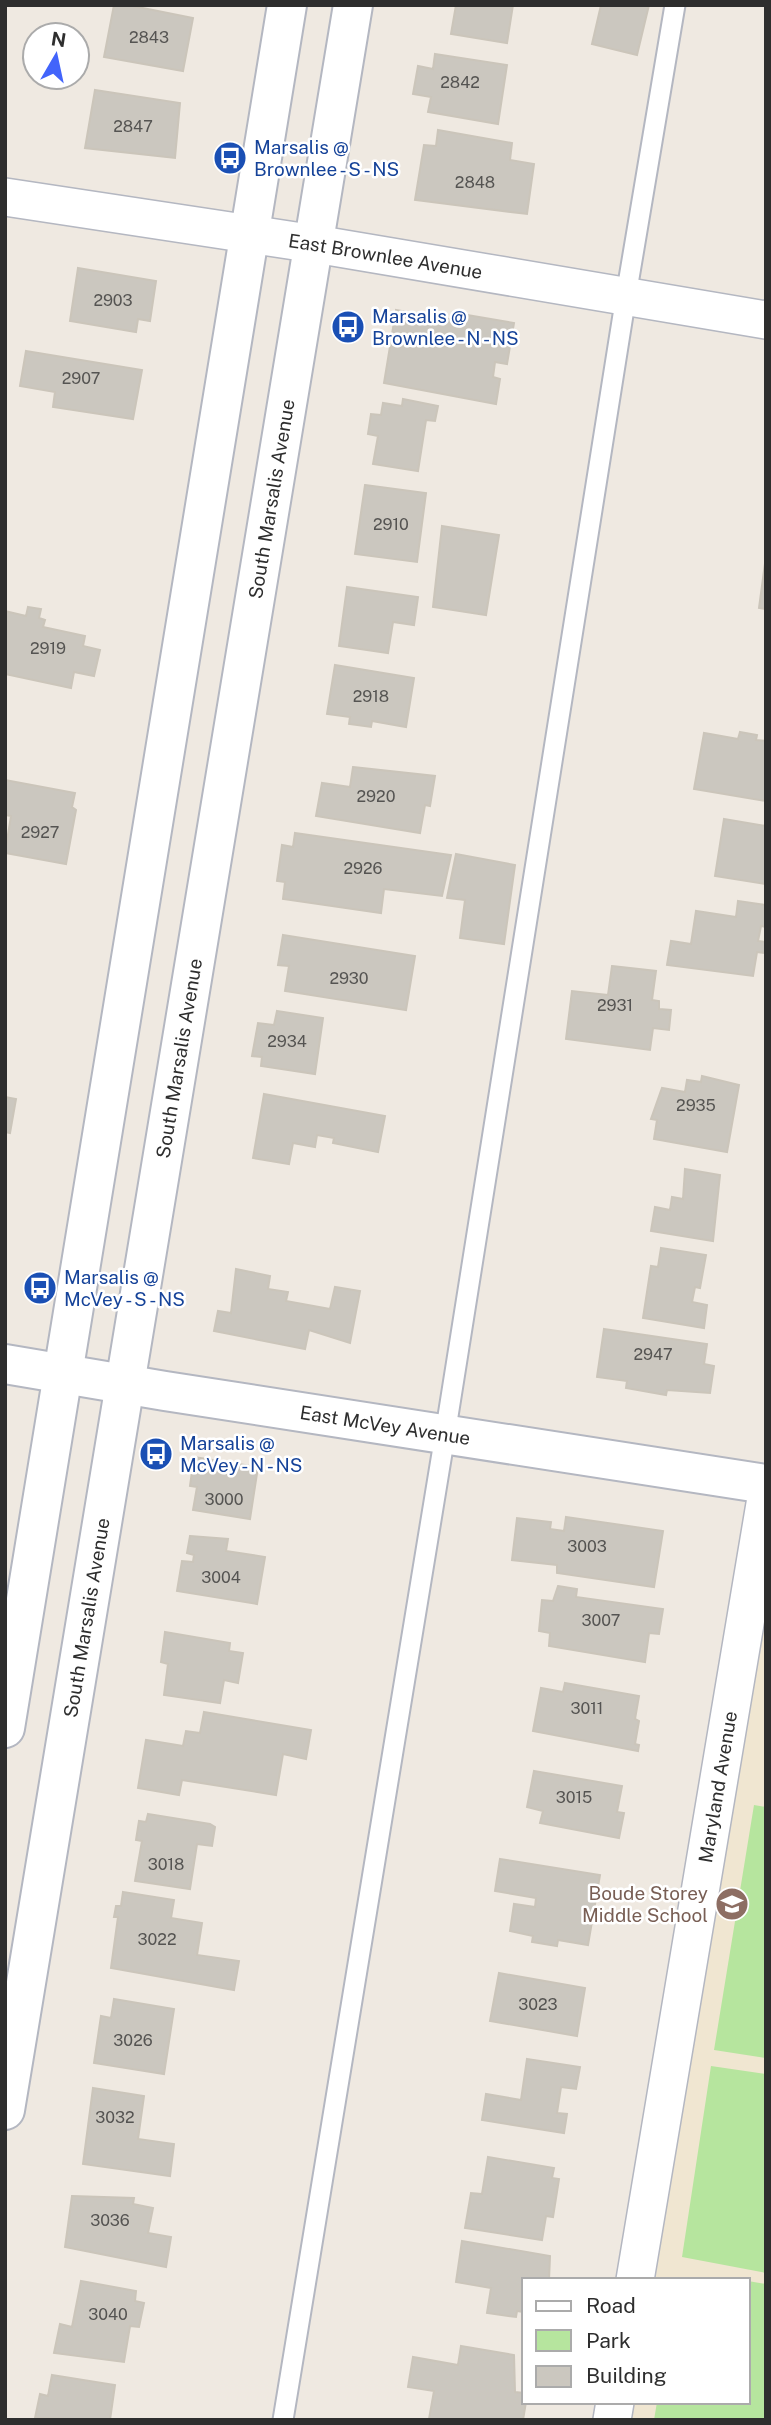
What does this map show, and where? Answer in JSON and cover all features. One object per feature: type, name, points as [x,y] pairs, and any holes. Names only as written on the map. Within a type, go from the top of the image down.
[{"type":"main road","points":[[5,1728],[287,5]]},
{"type":"main road","name":"South Marsalis Avenue","points":[[5,2110],[127,1385],[353,5]]},
{"type":"main road","name":"East McVey Avenue","points":[[5,1364],[766,1484]]},
{"type":"street","name":"East Brownlee Avenue","points":[[5,197],[314,244],[766,320]]},
{"type":"street","name":"Maryland Avenue","points":[[635,2278],[766,1498]]},
{"type":"lane","points":[[283,2420],[675,5]]},
{"type":"shaded area","name":"Boude Storey Middle School","points":[[766,1498],[766,2420],[612,2420],[615,2404],[750,2404],[750,2278],[635,2278]]},
{"type":"green space","points":[[754,1805],[766,1807],[766,2058],[714,2050]]},
{"type":"green space","points":[[711,2066],[766,2074],[766,2273],[682,2257]]},
{"type":"green space","points":[[750,2281],[766,2284],[766,2420],[654,2420],[657,2404],[750,2404]]},
{"type":"building","points":[[114,5],[128,5],[193,18],[183,71],[104,57]]},
{"type":"building","points":[[456,5],[513,5],[507,43],[451,34]]},
{"type":"building","points":[[601,5],[649,5],[637,55],[592,44]]},
{"type":"building","points":[[435,54],[507,65],[498,124],[428,112],[431,97],[413,94],[418,66],[433,69]]},
{"type":"building","points":[[95,90],[180,103],[175,158],[85,148]]},
{"type":"building","points":[[438,130],[512,143],[510,160],[534,164],[527,214],[415,200],[424,145],[436,146]]},
{"type":"building","points":[[78,268],[156,281],[150,321],[138,319],[136,332],[70,321]]},
{"type":"building","points":[[396,310],[454,320],[455,313],[514,323],[507,364],[495,362],[493,377],[500,379],[496,404],[384,383]]},
{"type":"building","points":[[26,351],[142,370],[133,419],[53,407],[55,392],[20,386]]},
{"type":"building","points":[[403,399],[438,406],[435,421],[426,420],[418,471],[373,464],[378,436],[368,434],[371,414],[381,415],[383,403],[402,406]]},
{"type":"building","points":[[365,485],[426,493],[417,562],[355,554]]},
{"type":"building","points":[[442,526],[499,535],[486,615],[433,607]]},
{"type":"building","points":[[766,556],[766,609],[759,608]]},
{"type":"building","points":[[347,587],[418,597],[414,625],[393,622],[388,653],[339,646]]},
{"type":"building","points":[[28,607],[41,609],[39,618],[45,620],[43,627],[85,636],[83,646],[100,650],[94,676],[74,672],[71,688],[5,674],[5,611],[26,616]]},
{"type":"building","points":[[335,665],[414,678],[406,727],[372,721],[371,727],[349,724],[350,717],[327,714]]},
{"type":"building","points":[[740,732],[757,735],[756,740],[766,741],[766,801],[694,789],[704,733],[738,739]]},
{"type":"building","points":[[353,767],[435,776],[430,806],[425,805],[420,833],[316,816],[322,783],[350,787]]},
{"type":"building","points":[[5,780],[75,793],[72,807],[76,810],[66,864],[5,853],[11,816],[5,815]]},
{"type":"building","points":[[724,819],[766,826],[766,884],[715,876]]},
{"type":"building","points":[[295,833],[451,855],[442,896],[384,889],[381,913],[283,899],[285,882],[277,881],[282,845],[293,847]]},
{"type":"building","points":[[456,854],[515,865],[504,944],[460,938],[465,900],[447,898]]},
{"type":"building","points":[[738,901],[766,905],[766,927],[761,926],[758,941],[766,942],[765,953],[757,952],[753,976],[667,965],[671,941],[691,944],[696,911],[736,917]]},
{"type":"building","points":[[283,935],[415,956],[406,1010],[285,991],[289,966],[278,965]]},
{"type":"building","points":[[612,966],[656,971],[652,1000],[659,1001],[659,1009],[671,1010],[669,1030],[653,1028],[650,1050],[566,1039],[572,991],[608,995]]},
{"type":"building","points":[[277,1011],[323,1018],[315,1074],[261,1066],[262,1057],[252,1056],[258,1023],[274,1025]]},
{"type":"building","points":[[702,1076],[739,1085],[727,1152],[654,1139],[657,1120],[651,1119],[662,1088],[685,1092],[687,1080],[701,1082]]},
{"type":"building","points":[[264,1094],[385,1116],[378,1152],[333,1143],[334,1138],[317,1135],[315,1147],[293,1143],[289,1164],[253,1158]]},
{"type":"building","points":[[5,1097],[16,1099],[10,1133],[5,1132]]},
{"type":"building","points":[[685,1169],[720,1175],[713,1241],[651,1231],[655,1207],[670,1210],[672,1197],[683,1199]]},
{"type":"building","points":[[661,1248],[706,1255],[700,1288],[695,1287],[692,1302],[707,1305],[704,1328],[643,1318],[651,1266],[658,1267]]},
{"type":"building","points":[[236,1269],[270,1276],[268,1289],[288,1292],[286,1301],[330,1309],[335,1287],[360,1291],[350,1343],[309,1330],[305,1349],[214,1331],[218,1311],[231,1313]]},
{"type":"building","points":[[604,1329],[707,1344],[704,1364],[714,1366],[710,1393],[667,1390],[666,1395],[626,1388],[627,1381],[597,1377]]},
{"type":"building","points":[[194,1457],[258,1467],[250,1519],[193,1510],[197,1487],[190,1486]]},
{"type":"building","points":[[566,1517],[663,1531],[654,1587],[557,1573],[557,1565],[512,1560],[517,1518],[551,1522],[550,1529],[564,1531]]},
{"type":"building","points":[[190,1536],[228,1539],[226,1551],[265,1557],[257,1604],[177,1591],[182,1561],[193,1562],[194,1555],[187,1553]]},
{"type":"building","points":[[558,1586],[577,1589],[576,1597],[663,1609],[659,1634],[649,1633],[645,1662],[549,1646],[550,1633],[539,1631],[542,1600],[553,1601]]},
{"type":"building","points":[[165,1632],[230,1643],[229,1651],[243,1653],[238,1683],[224,1680],[220,1703],[164,1695],[168,1664],[161,1662]]},
{"type":"building","points":[[565,1683],[639,1696],[635,1719],[639,1721],[635,1744],[639,1745],[638,1751],[533,1731],[541,1688],[563,1692]]},
{"type":"building","points":[[204,1712],[311,1730],[306,1759],[283,1754],[276,1795],[182,1780],[179,1795],[138,1788],[146,1740],[183,1746],[186,1731],[200,1733]]},
{"type":"building","points":[[534,1771],[622,1786],[617,1812],[624,1813],[619,1838],[540,1823],[543,1811],[527,1807]]},
{"type":"building","points":[[148,1814],[215,1827],[212,1846],[197,1844],[190,1889],[135,1881],[142,1841],[136,1840],[139,1821],[146,1822]]},
{"type":"building","points":[[500,1859],[600,1875],[588,1945],[558,1940],[557,1946],[532,1942],[533,1936],[510,1931],[514,1904],[535,1907],[536,1898],[495,1891]]},
{"type":"building","points":[[123,1892],[174,1900],[171,1918],[202,1923],[197,1955],[239,1961],[234,1990],[111,1968],[118,1917],[114,1917],[116,1906],[121,1906]]},
{"type":"building","points":[[499,1973],[585,1988],[577,2036],[490,2021]]},
{"type":"building","points":[[114,1999],[174,2009],[164,2074],[94,2063],[101,2016],[111,2018]]},
{"type":"building","points":[[527,2059],[580,2067],[576,2089],[561,2087],[557,2113],[567,2114],[564,2133],[482,2120],[486,2094],[521,2100]]},
{"type":"building","points":[[93,2088],[144,2096],[138,2139],[174,2144],[170,2176],[83,2164]]},
{"type":"building","points":[[488,2157],[554,2168],[552,2178],[559,2179],[553,2217],[546,2216],[542,2240],[465,2228],[471,2193],[482,2194]]},
{"type":"building","points":[[72,2196],[134,2198],[133,2204],[153,2208],[148,2233],[171,2237],[166,2267],[65,2247]]},
{"type":"building","points":[[462,2241],[550,2256],[549,2278],[522,2278],[522,2312],[517,2311],[516,2317],[487,2313],[491,2288],[456,2282]]},
{"type":"building","points":[[81,2281],[136,2291],[135,2301],[144,2303],[139,2327],[130,2326],[124,2362],[54,2353],[60,2324],[72,2327]]},
{"type":"building","points":[[461,2346],[514,2355],[515,2392],[522,2393],[522,2404],[526,2404],[523,2420],[429,2419],[434,2391],[408,2387],[413,2357],[458,2365]]},
{"type":"building","points":[[52,2375],[115,2385],[110,2420],[35,2418],[40,2394],[48,2396]]},
{"type":"place","name":"Marsalis @ Brownlee - S - NS","points":[[230,158]]},
{"type":"place","name":"Marsalis @ Brownlee - N - NS","points":[[348,327]]},
{"type":"place","name":"Marsalis @ McVey - S - NS","points":[[40,1288]]},
{"type":"place","name":"Marsalis @ McVey - N - NS","points":[[156,1454]]},
{"type":"place","name":"Boude Storey Middle School","points":[[732,1904]]}]
